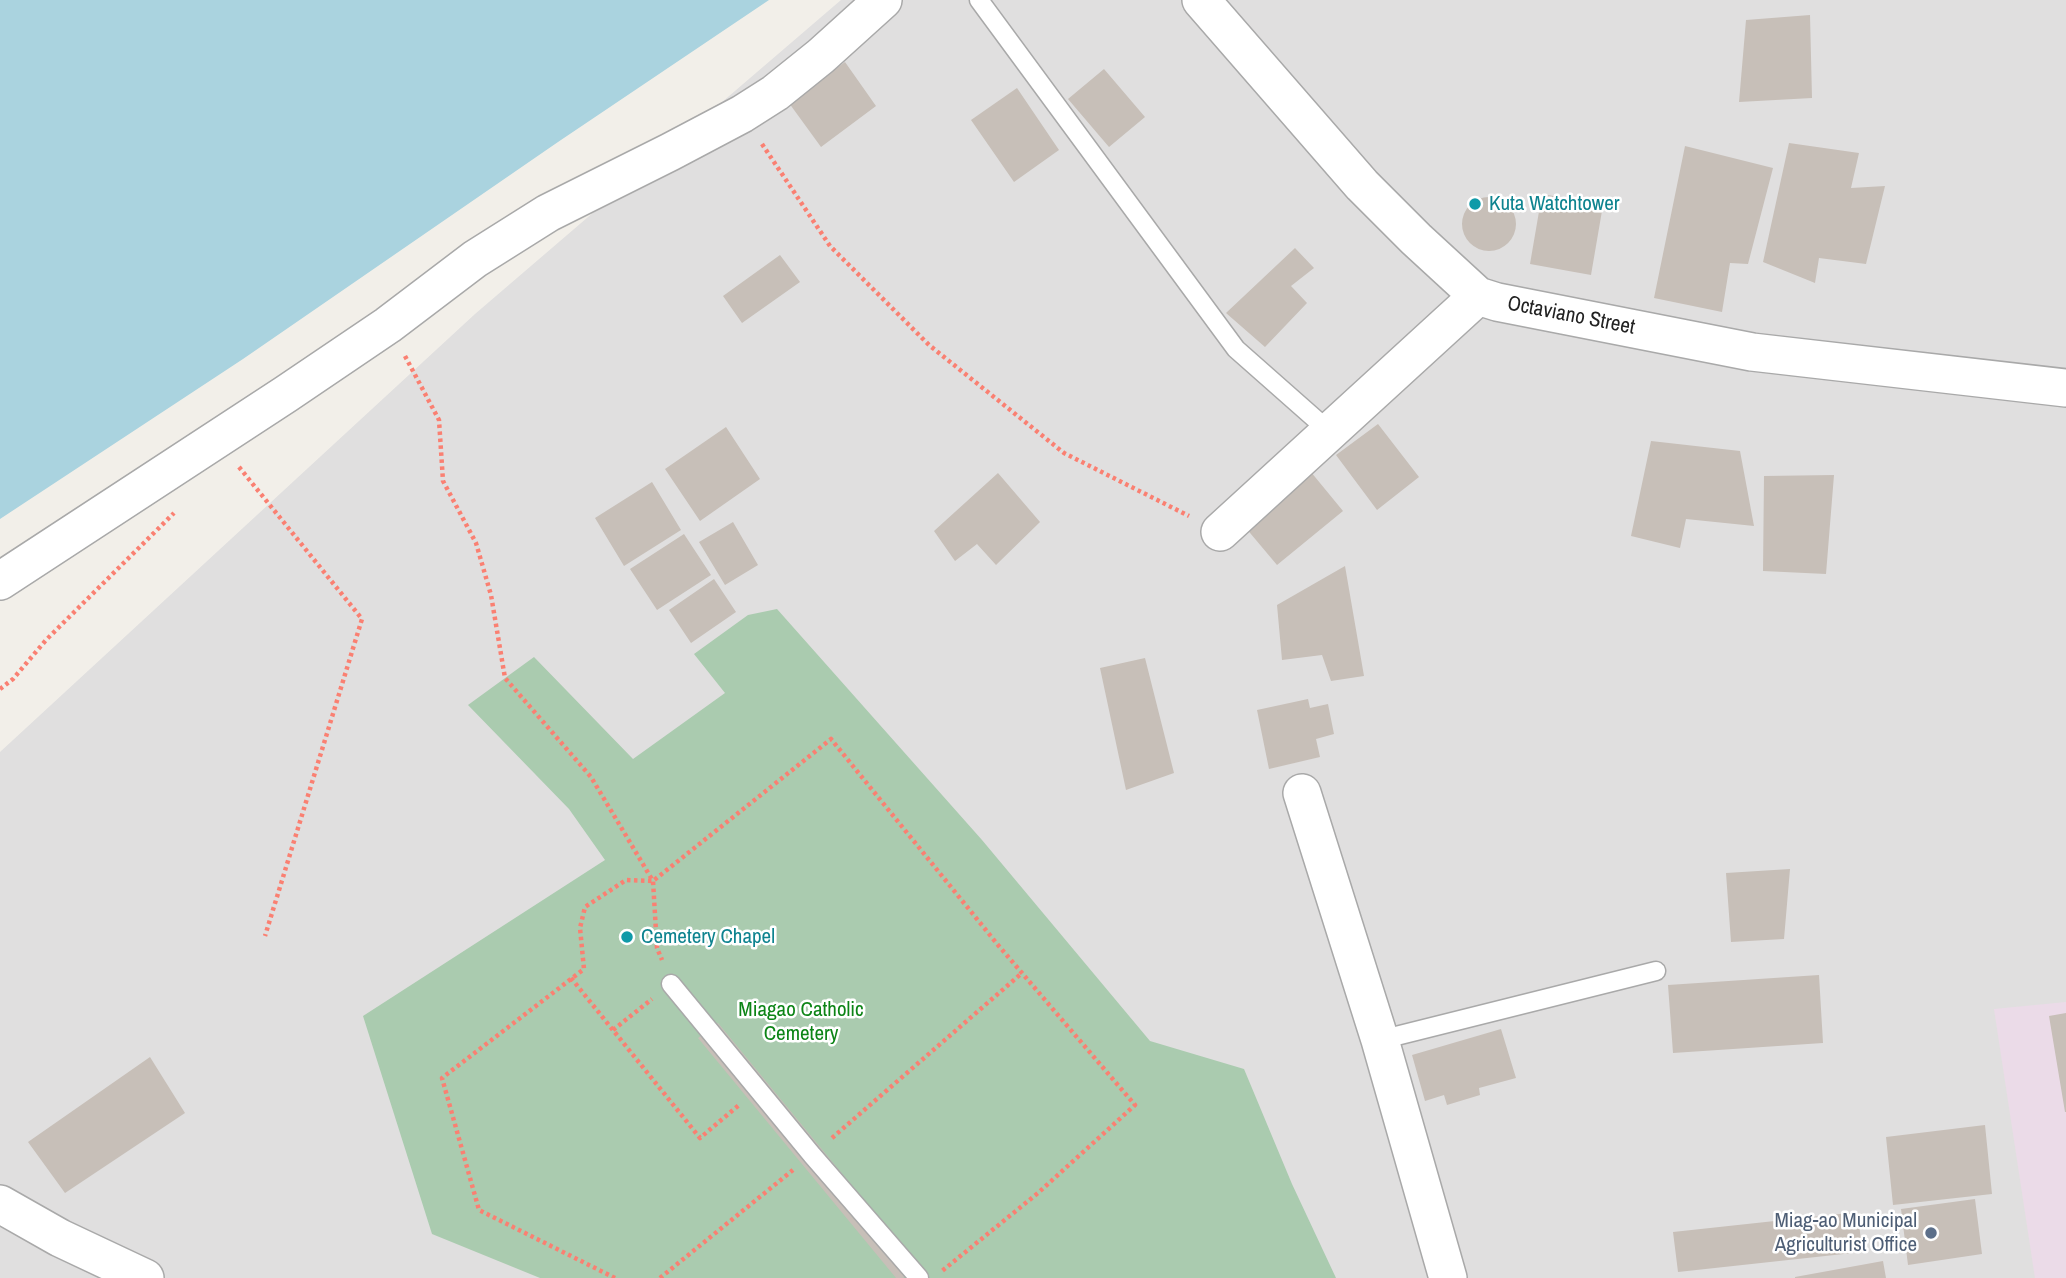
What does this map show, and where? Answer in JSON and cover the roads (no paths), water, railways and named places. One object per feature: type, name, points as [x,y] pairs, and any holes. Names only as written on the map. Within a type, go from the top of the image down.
[{"type":"street","points":[[0,581],[388,325],[475,259],[548,214],[742,114],[775,93],[883,0]]},
{"type":"street","name":"Octaviano Street","points":[[1202,0],[1362,185],[1478,296],[1752,352],[2066,388]]},
{"type":"street","points":[[1220,532],[1478,296]]},
{"type":"street","points":[[1302,793],[1380,1040],[1448,1278]]},
{"type":"street","points":[[0,1204],[60,1238],[145,1278]]},
{"type":"lane","points":[[979,0],[1236,349],[1330,432]]},
{"type":"lane","points":[[1380,1040],[1656,971]]},
{"type":"lane","points":[[671,984],[919,1278]]},
{"type":"water","points":[[0,0],[769,0],[243,359],[0,519]]},
{"type":"place","name":"Kuta Watchtower","points":[[1475,204]]},
{"type":"place","name":"Cemetery Chapel","points":[[627,937]]},
{"type":"place","name":"Miag-ao Municipal Agriculturist Office","points":[[1931,1233]]},
{"type":"park label","name":"Miagao Catholic Cemetery","points":[[801,1022]]}]
